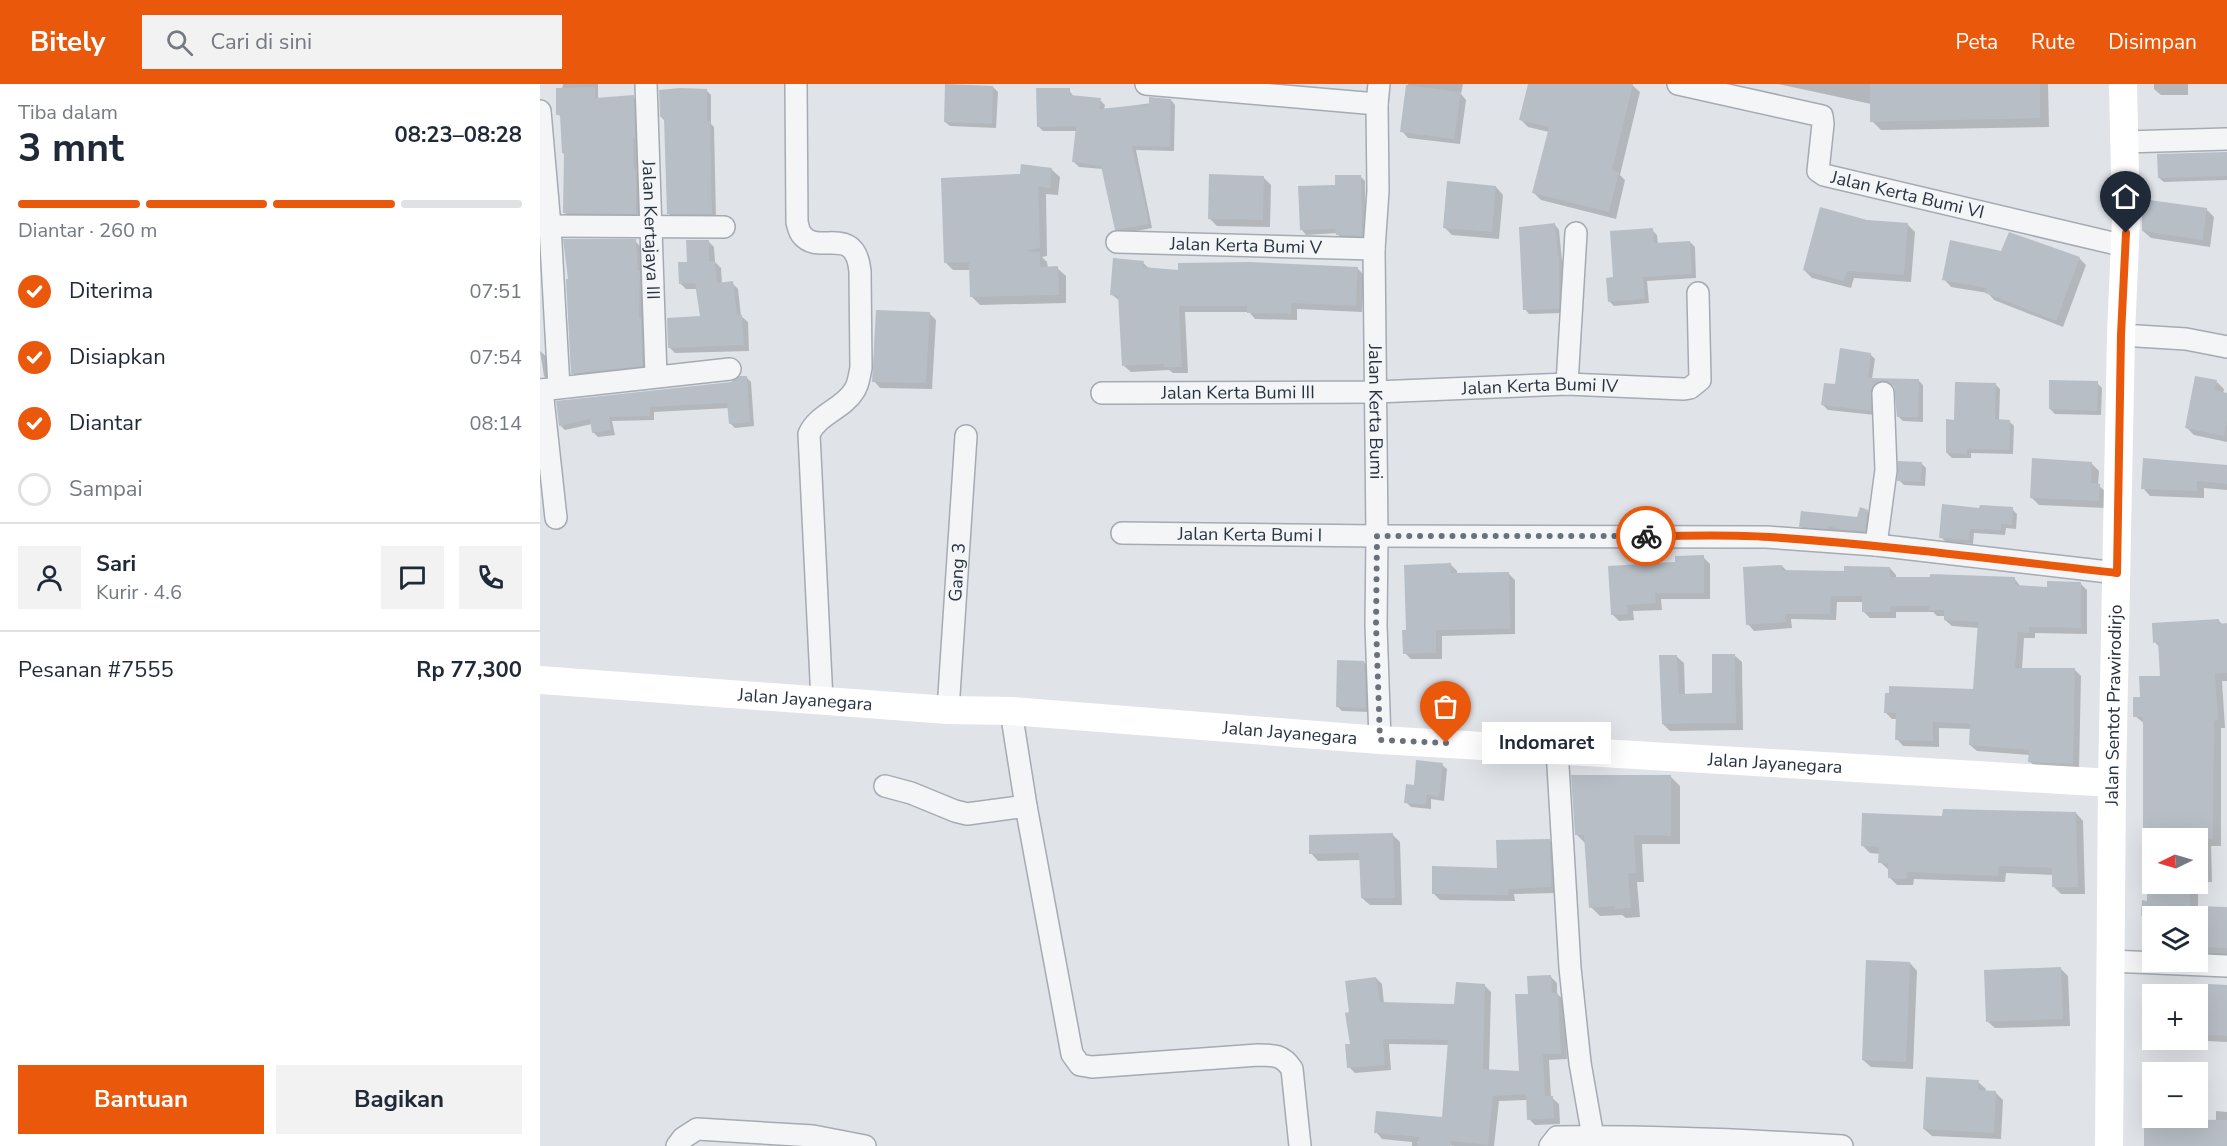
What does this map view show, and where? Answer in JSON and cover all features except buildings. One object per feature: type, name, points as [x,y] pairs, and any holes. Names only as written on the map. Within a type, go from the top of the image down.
[{"type":"street","name":"Jalan Kertajaya III","points":[[646,84],[656,376]]},
{"type":"street","points":[[796,84],[797,222],[803,237],[809,241],[846,244],[853,249],[860,271],[861,368],[858,382],[853,393],[818,421],[809,434],[822,701]]},
{"type":"street","points":[[1146,84],[1378,94]]},
{"type":"street","name":"Jalan Kerta Bumi VI","points":[[1678,84],[1822,116],[1818,171],[1824,175],[2125,246]]},
{"type":"street","name":"Jalan Sentot Prawirodirjo","points":[[2109,1146],[2112,783],[2121,335],[2125,246],[2123,84]]},
{"type":"street","name":"Jalan Kerta Bumi","points":[[1378,94],[1378,191],[1374,249],[1376,625],[1380,740]]},
{"type":"street","points":[[540,111],[550,226],[547,389],[556,518]]},
{"type":"street","points":[[2124,142],[2227,139]]},
{"type":"street","points":[[550,226],[724,228]]},
{"type":"street","points":[[1568,384],[1576,234]]},
{"type":"street","name":"Jalan Kerta Bumi V","points":[[1117,242],[1374,249]]},
{"type":"street","name":"Jalan Kerta Bumi IV","points":[[1376,392],[1568,384],[1690,388],[1700,380],[1698,293]]},
{"type":"street","points":[[2121,335],[2186,339],[2227,347]]},
{"type":"street","points":[[547,389],[730,369]]},
{"type":"street","name":"Jalan Kerta Bumi III","points":[[1102,393],[1376,392]]},
{"type":"street","points":[[1876,545],[1886,470],[1883,393]]},
{"type":"street","name":"Gang 3","points":[[948,710],[966,436]]},
{"type":"street","name":"Jalan Kerta Bumi I","points":[[1122,533],[1766,537],[1876,545],[2117,573]]},
{"type":"street","name":"Jalan Jayanegara","points":[[540,680],[948,710],[1011,711],[1380,740],[2112,783]]},
{"type":"street","points":[[1011,711],[1026,806],[1072,1053],[1076,1060],[1080,1065],[1092,1067],[1258,1055],[1279,1056],[1292,1069],[1300,1146]]},
{"type":"street","points":[[1557,749],[1570,968],[1580,1064],[1593,1137]]},
{"type":"street","points":[[885,786],[967,814],[1026,806]]},
{"type":"street","points":[[2110,961],[2227,966]]},
{"type":"street","points":[[677,1146],[683,1138],[697,1129],[813,1136],[865,1146]]},
{"type":"street","points":[[1550,1146],[1557,1137],[1593,1137],[1674,1138],[1833,1146]]},
{"type":"way so far","points":[[1446,743],[1380,740],[1376,625],[1377,536],[1646,536]]},
{"type":"place","name":"Indomaret","points":[[1446,743]]},
{"type":"route","points":[[1646,536],[1766,537],[1876,545],[2117,573],[2121,335],[2126,233]]}]
